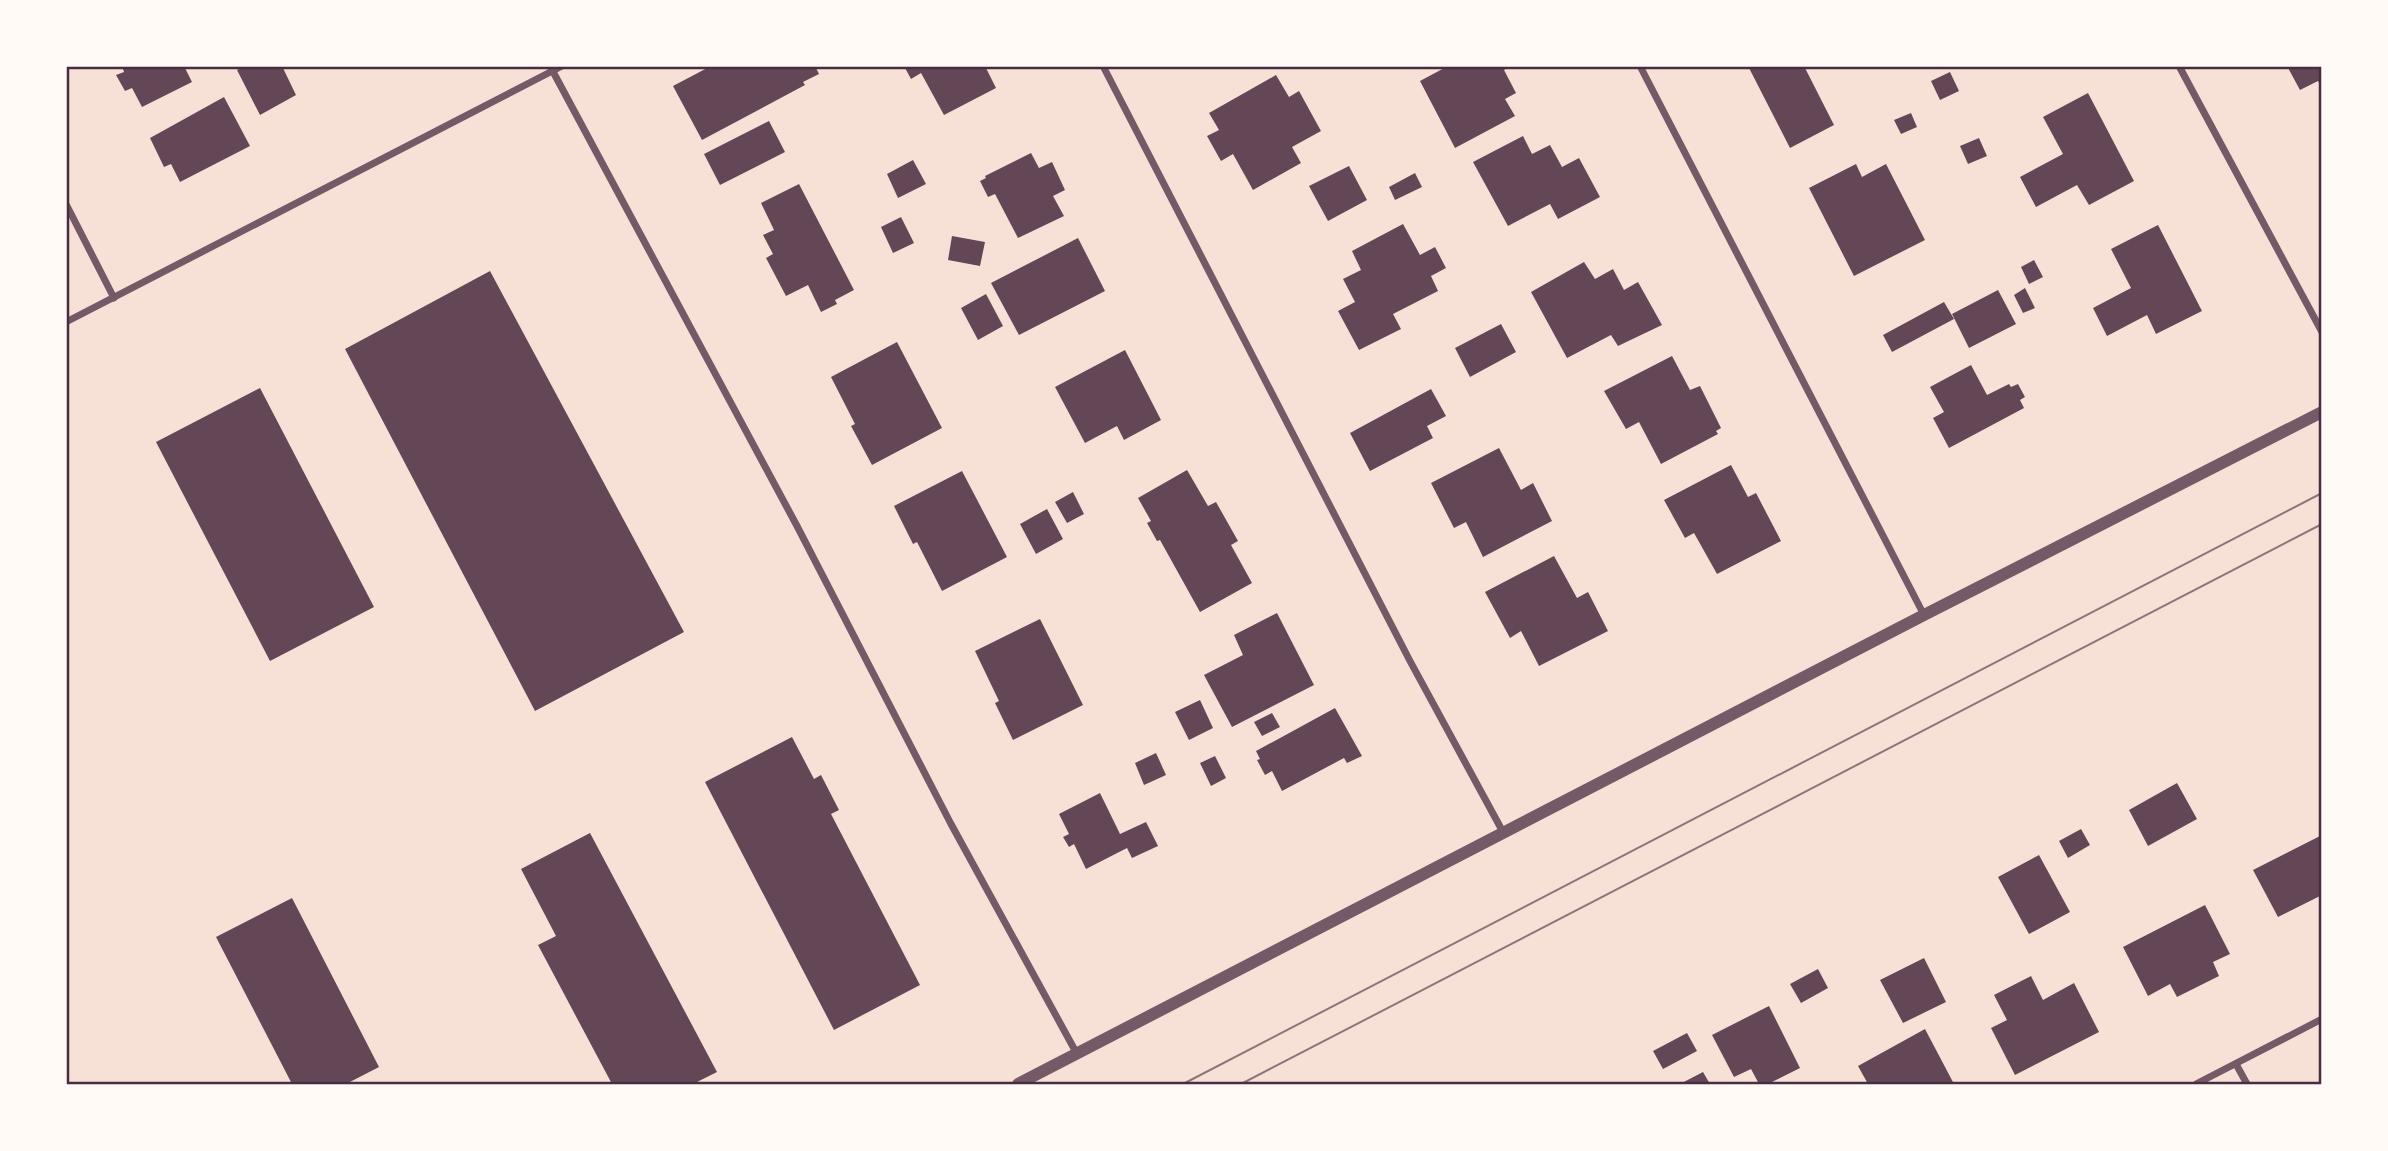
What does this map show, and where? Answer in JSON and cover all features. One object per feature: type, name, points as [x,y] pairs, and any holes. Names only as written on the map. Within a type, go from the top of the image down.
[{"type":"street","points":[[66,322],[562,66]]},
{"type":"street","points":[[1103,66],[1410,661],[1503,832]]},
{"type":"street","points":[[1640,66],[1924,615]]},
{"type":"street","points":[[2179,66],[2256,214],[2322,332]]},
{"type":"street","points":[[552,69],[797,526],[951,824],[1077,1054]]},
{"type":"street","points":[[66,204],[114,298]]},
{"type":"street","points":[[1018,1084],[2322,412]]},
{"type":"street","points":[[2196,1084],[2322,1019]]},
{"type":"street","points":[[2236,1064],[2247,1084]]},
{"type":"building","points":[[122,66],[184,66],[192,82],[142,107],[132,88],[125,91],[116,75],[124,72]]},
{"type":"building","points":[[245,66],[282,66],[296,95],[260,115],[237,70]]},
{"type":"building","points":[[711,66],[815,66],[819,74],[803,82],[805,85],[702,140],[673,86]]},
{"type":"building","points":[[904,66],[985,66],[996,88],[944,115],[921,73],[911,79]]},
{"type":"building","points":[[1448,66],[1510,66],[1504,70],[1516,93],[1505,99],[1515,116],[1455,148],[1420,81]]},
{"type":"building","points":[[1748,66],[1804,66],[1834,125],[1790,148]]},
{"type":"building","points":[[2287,66],[2322,66],[2322,88],[2318,81],[2300,90]]},
{"type":"building","points":[[1950,72],[1959,91],[1940,100],[1931,81]]},
{"type":"building","points":[[1276,75],[1289,97],[1299,91],[1321,131],[1292,147],[1301,163],[1253,190],[1233,154],[1221,161],[1207,136],[1219,130],[1209,113]]},
{"type":"building","points":[[2088,93],[2134,181],[2089,205],[2077,185],[2036,207],[2020,177],[2063,154],[2043,117]]},
{"type":"building","points":[[224,97],[250,146],[180,182],[171,164],[164,167],[150,138]]},
{"type":"building","points":[[1911,113],[1917,127],[1901,134],[1894,120]]},
{"type":"building","points":[[769,121],[785,152],[720,185],[704,154]]},
{"type":"building","points":[[1523,136],[1532,154],[1550,145],[1562,167],[1579,158],[1600,197],[1558,219],[1550,204],[1508,226],[1473,162]]},
{"type":"building","points":[[1979,138],[1987,156],[1968,164],[1960,146]]},
{"type":"building","points":[[1031,153],[1039,168],[1052,162],[1065,190],[1053,196],[1064,216],[1018,238],[995,194],[988,197],[980,181]]},
{"type":"building","points":[[913,160],[926,184],[898,198],[887,174]]},
{"type":"building","points":[[1856,164],[1862,177],[1886,164],[1925,240],[1854,276],[1809,188]]},
{"type":"building","points":[[1349,166],[1367,200],[1328,221],[1309,186]]},
{"type":"building","points":[[1415,173],[1422,187],[1395,200],[1389,187]]},
{"type":"building","points":[[799,184],[854,290],[835,300],[837,304],[821,312],[808,285],[786,296],[766,258],[773,254],[763,235],[774,230],[761,203]]},
{"type":"building","points":[[901,217],[914,243],[893,253],[881,227]]},
{"type":"building","points":[[1403,224],[1420,255],[1435,247],[1446,268],[1431,276],[1438,291],[1393,314],[1401,329],[1359,350],[1338,311],[1355,302],[1343,279],[1361,270],[1352,251]]},
{"type":"building","points":[[2158,225],[2202,311],[2156,334],[2147,315],[2107,336],[2093,308],[2131,288],[2111,249]]},
{"type":"building","points":[[952,236],[985,242],[980,266],[948,260]]},
{"type":"building","points":[[1078,238],[1105,291],[1019,335],[991,283]]},
{"type":"building","points":[[2034,260],[2043,277],[2029,284],[2021,267]]},
{"type":"building","points":[[1584,262],[1595,279],[1613,269],[1624,290],[1638,282],[1662,325],[1618,346],[1611,335],[1567,358],[1531,292]]},
{"type":"building","points":[[490,271],[684,632],[535,711],[345,349]]},
{"type":"building","points":[[2025,288],[2035,308],[2023,313],[2014,295]]},
{"type":"building","points":[[1998,290],[2016,324],[1969,348],[1952,314]]},
{"type":"building","points":[[986,294],[1003,326],[978,340],[961,308]]},
{"type":"building","points":[[1944,302],[1954,319],[1892,352],[1883,335]]},
{"type":"building","points":[[1501,324],[1516,352],[1470,377],[1455,348]]},
{"type":"building","points":[[897,342],[942,428],[872,465],[851,426],[855,424],[831,377]]},
{"type":"building","points":[[1125,350],[1161,420],[1124,440],[1117,426],[1085,443],[1055,387]]},
{"type":"building","points":[[1672,356],[1690,390],[1700,386],[1721,428],[1716,431],[1718,434],[1661,464],[1639,422],[1626,429],[1604,391]]},
{"type":"building","points":[[1971,365],[1987,395],[2009,384],[2011,387],[2018,384],[2025,397],[2020,400],[2024,408],[1949,448],[1933,418],[1944,412],[1930,387]]},
{"type":"building","points":[[260,388],[374,607],[270,661],[156,442]]},
{"type":"building","points":[[1431,389],[1446,416],[1427,426],[1433,438],[1370,471],[1350,433]]},
{"type":"building","points":[[1499,448],[1521,490],[1533,483],[1552,521],[1483,557],[1466,522],[1454,528],[1431,483]]},
{"type":"building","points":[[1731,465],[1748,497],[1756,493],[1781,541],[1717,574],[1694,533],[1685,538],[1664,500]]},
{"type":"building","points":[[1187,470],[1208,506],[1216,502],[1238,541],[1231,545],[1252,583],[1200,612],[1160,540],[1157,541],[1147,523],[1151,521],[1138,498]]},
{"type":"building","points":[[962,471],[1007,557],[942,591],[917,542],[913,544],[894,506]]},
{"type":"building","points":[[1073,492],[1084,514],[1067,523],[1055,502]]},
{"type":"building","points":[[1047,509],[1063,539],[1036,554],[1020,524]]},
{"type":"building","points":[[1554,556],[1577,598],[1588,592],[1608,631],[1539,666],[1521,631],[1510,638],[1485,592]]},
{"type":"building","points":[[1277,613],[1314,685],[1232,727],[1204,675],[1243,655],[1234,635]]},
{"type":"building","points":[[1040,619],[1083,705],[1013,740],[995,703],[999,701],[975,651]]},
{"type":"building","points":[[1200,700],[1213,728],[1189,740],[1175,712]]},
{"type":"building","points":[[1335,708],[1362,756],[1347,763],[1344,758],[1282,791],[1272,771],[1265,775],[1257,760],[1260,759],[1256,751]]},
{"type":"building","points":[[1272,713],[1280,727],[1262,736],[1254,722]]},
{"type":"building","points":[[792,737],[814,779],[821,775],[839,810],[831,814],[920,985],[834,1030],[705,782]]},
{"type":"building","points":[[1156,753],[1166,775],[1144,785],[1135,763]]},
{"type":"building","points":[[1215,756],[1226,778],[1211,786],[1200,763]]},
{"type":"building","points":[[2177,783],[2197,819],[2148,846],[2129,810]]},
{"type":"building","points":[[1100,793],[1120,834],[1146,822],[1158,846],[1132,858],[1127,848],[1086,869],[1074,844],[1069,847],[1063,837],[1069,834],[1059,814]]},
{"type":"building","points":[[2081,829],[2090,845],[2068,858],[2059,841]]},
{"type":"building","points":[[590,833],[717,1072],[693,1084],[612,1084],[538,945],[556,936],[521,869]]},
{"type":"building","points":[[2322,835],[2322,895],[2278,917],[2253,870]]},
{"type":"building","points":[[2039,855],[2070,912],[2029,934],[1998,877]]},
{"type":"building","points":[[292,898],[379,1067],[346,1084],[292,1084],[216,937]]},
{"type":"building","points":[[2205,905],[2230,954],[2213,962],[2219,976],[2177,997],[2170,984],[2148,996],[2123,947]]},
{"type":"building","points":[[1924,958],[1946,1002],[1903,1023],[1880,980]]},
{"type":"building","points":[[1818,969],[1828,988],[1801,1003],[1790,984]]},
{"type":"building","points":[[2031,976],[2043,1000],[2074,983],[2099,1032],[2015,1075],[1991,1028],[2007,1020],[1994,995]]},
{"type":"building","points":[[1769,1006],[1800,1068],[1768,1084],[1759,1084],[1751,1069],[1734,1077],[1712,1035]]},
{"type":"building","points":[[1925,1029],[1954,1084],[1868,1084],[1858,1066]]},
{"type":"building","points":[[1687,1033],[1697,1051],[1663,1069],[1653,1051]]},
{"type":"building","points":[[1703,1072],[1710,1084],[1680,1084]]},
{"type":"tram line","points":[[1183,1084],[2322,493]]},
{"type":"tram line","points":[[1241,1084],[2322,524]]}]
